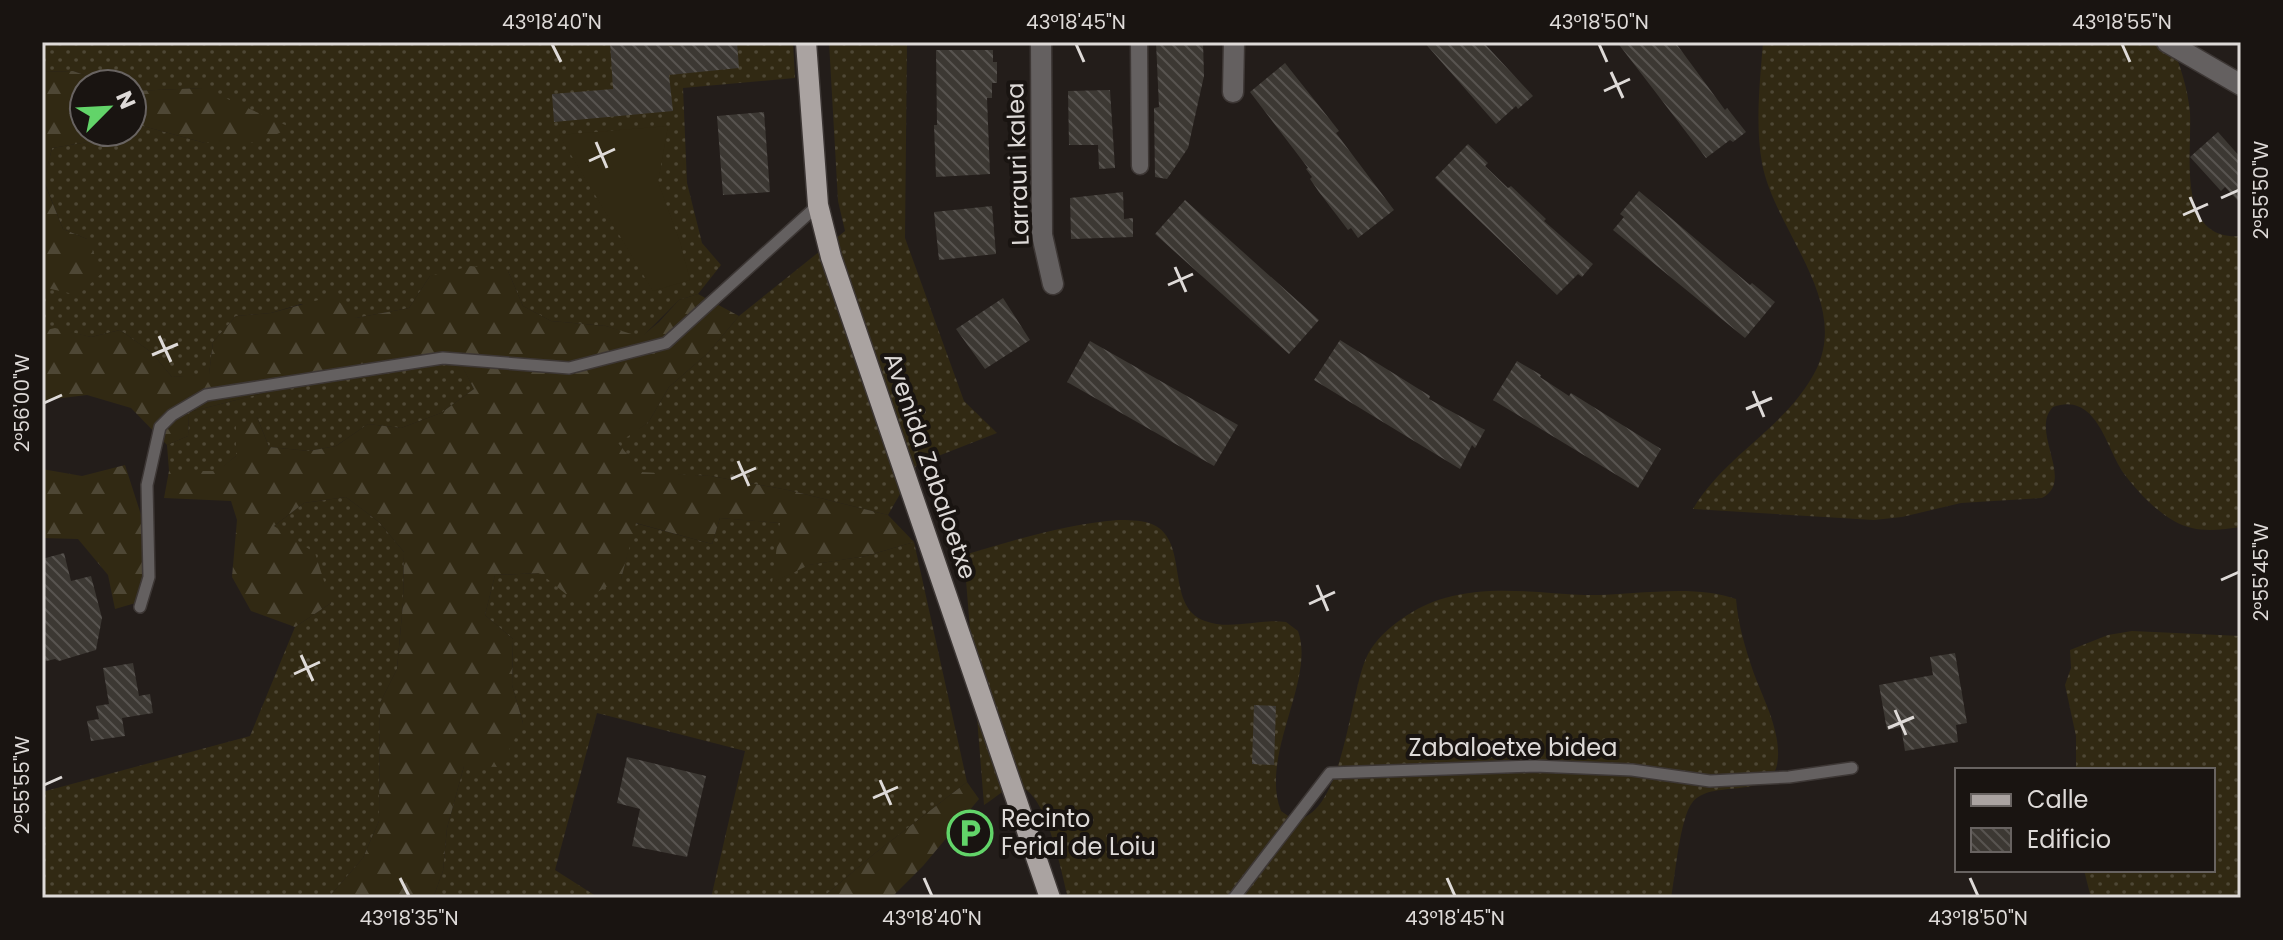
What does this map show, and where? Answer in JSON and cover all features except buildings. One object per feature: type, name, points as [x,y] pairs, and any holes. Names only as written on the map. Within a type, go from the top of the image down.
[{"type":"main road","name":"Avenida Zabaloetxe","points":[[806,42],[818,205],[831,257],[1050,898]]},
{"type":"street","name":"Larrauri kalea","points":[[1041,42],[1042,235],[1053,284]]},
{"type":"street","points":[[1139,42],[1140,166]]},
{"type":"street","points":[[1233,92],[1234,42]]},
{"type":"street","points":[[2167,42],[2241,85]]},
{"type":"lane","points":[[140,607],[149,577],[147,485],[160,427],[172,415],[206,395],[443,358],[569,368],[666,343],[818,205]]},
{"type":"lane","name":"Zabaloetxe bidea","points":[[1234,898],[1330,773],[1535,766],[1632,770],[1710,781],[1789,777],[1852,768]]},
{"type":"green space","points":[[42,42],[793,42],[795,78],[683,88],[687,183],[702,243],[721,265],[698,294],[679,300],[641,338],[606,326],[551,321],[523,306],[508,271],[430,276],[409,308],[356,318],[301,304],[271,313],[236,316],[213,342],[209,375],[172,377],[151,352],[120,330],[91,337],[55,329],[42,331],[42,287],[87,239],[63,229],[44,181],[52,148],[68,145],[68,148],[148,148],[148,127],[205,143],[203,88],[148,90],[148,68],[68,68],[68,71],[42,72]]},
{"type":"green space","points":[[829,42],[907,42],[905,238],[964,401],[997,433],[919,461],[888,515],[788,490],[711,476],[642,473],[617,442],[648,423],[669,387],[708,353],[739,316],[845,231],[838,201]]},
{"type":"green space","points":[[1763,42],[2171,42],[2189,104],[2190,172],[2197,211],[2206,225],[2220,234],[2241,236],[2241,527],[2198,529],[2164,514],[2125,475],[2091,415],[2081,407],[2068,404],[2053,407],[2047,417],[2046,429],[2055,480],[2051,490],[2042,498],[1961,503],[1902,517],[1874,520],[1693,509],[1722,472],[1774,424],[1805,388],[1817,368],[1824,342],[1824,316],[1817,290],[1769,188],[1762,163],[1758,118]]},
{"type":"green space","points":[[68,71],[68,145],[52,148],[44,182],[63,229],[87,239],[103,272],[78,295],[42,287],[42,72]]},
{"type":"green space","points":[[203,88],[292,128],[254,143],[205,143],[148,127],[148,90]]},
{"type":"green space","points":[[668,126],[658,182],[690,280],[653,291],[559,135]]},
{"type":"green space","points":[[471,266],[508,271],[523,306],[551,321],[606,326],[641,337],[679,300],[698,294],[739,316],[708,353],[669,387],[648,423],[618,443],[642,472],[711,476],[788,490],[888,515],[914,542],[866,556],[809,565],[772,583],[780,523],[720,518],[712,544],[636,523],[621,579],[577,603],[540,573],[495,575],[485,615],[513,639],[512,685],[523,723],[500,767],[464,766],[447,828],[443,871],[433,898],[328,898],[363,858],[379,821],[380,703],[397,669],[404,552],[379,522],[346,497],[304,503],[274,526],[315,553],[331,603],[295,627],[251,611],[232,577],[237,520],[231,501],[164,498],[169,471],[217,471],[236,456],[236,426],[257,417],[269,447],[309,451],[336,446],[368,424],[401,428],[441,413],[474,389],[455,353],[389,361],[189,412],[188,436],[167,445],[131,408],[87,395],[46,400],[42,404],[42,331],[55,328],[91,337],[120,330],[151,352],[172,377],[209,374],[213,342],[236,316],[271,313],[333,296],[356,318],[409,308],[430,276]]},
{"type":"green space","points":[[455,352],[474,389],[441,413],[401,428],[368,424],[336,446],[309,451],[269,447],[257,417],[236,456],[217,472],[169,471],[167,445],[188,436],[189,412],[389,361]]},
{"type":"green space","points":[[125,465],[153,552],[146,600],[115,609],[108,575],[78,539],[42,538],[42,469],[82,476]]},
{"type":"green space","points":[[346,497],[379,522],[404,552],[397,669],[380,703],[379,821],[363,858],[328,898],[42,898],[42,792],[250,736],[295,627],[331,603],[274,526],[304,503]]},
{"type":"green space","points":[[720,518],[781,523],[773,582],[808,565],[866,556],[914,542],[967,782],[822,898],[711,898],[745,751],[597,713],[555,870],[599,898],[433,898],[443,871],[447,828],[464,766],[523,723],[512,685],[513,639],[485,615],[495,575],[540,573],[621,579],[635,523],[712,544]]},
{"type":"green space","points":[[1118,520],[1149,523],[1162,531],[1170,542],[1180,587],[1192,613],[1215,624],[1286,622],[1298,631],[1302,650],[1300,672],[1281,743],[1276,789],[1281,811],[1294,820],[1311,813],[1324,797],[1335,775],[1361,671],[1374,644],[1391,627],[1424,606],[1445,598],[1480,592],[1584,595],[1681,591],[1719,594],[1736,599],[1747,653],[1775,729],[1777,765],[1772,776],[1763,783],[1712,792],[1692,803],[1681,834],[1671,898],[1068,898],[1051,834],[1036,801],[1027,791],[1013,788],[984,805],[964,555],[1059,529]]},
{"type":"green space","points":[[2132,631],[2241,636],[2241,898],[2091,898],[2084,872],[2215,872],[2215,768],[2076,768],[2076,736],[2065,685],[2071,668],[2070,650],[2108,635]]},
{"type":"green space","points":[[967,782],[979,799],[923,866],[891,898],[822,898],[874,854]]},
{"type":"place","name":"Recinto Ferial de Loiu","points":[[970,833]]}]
